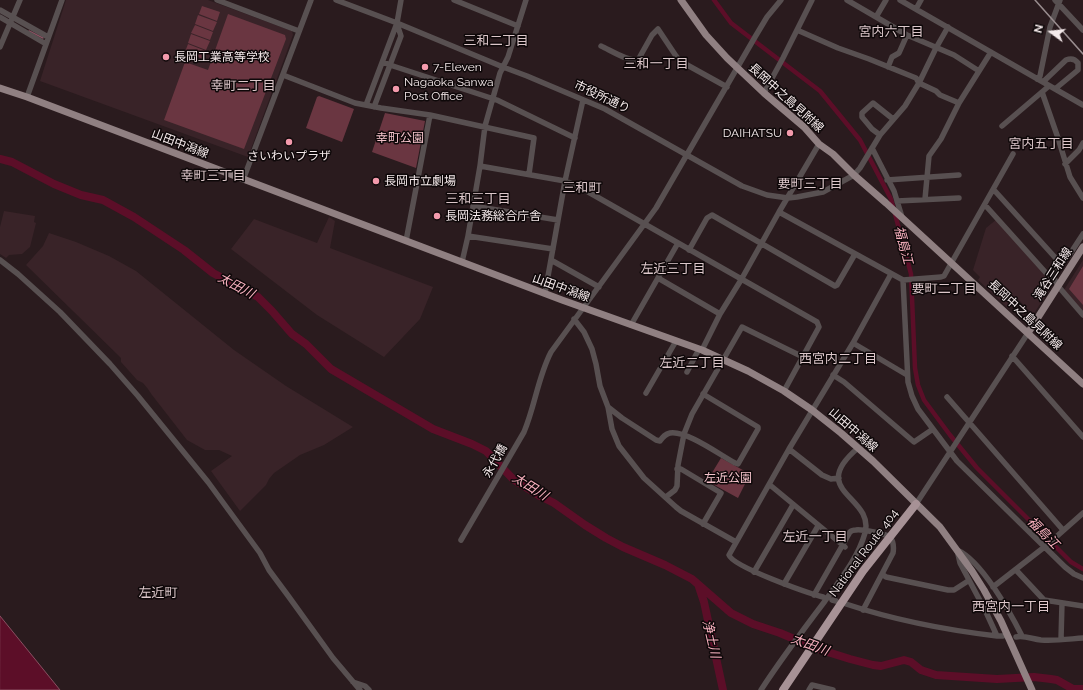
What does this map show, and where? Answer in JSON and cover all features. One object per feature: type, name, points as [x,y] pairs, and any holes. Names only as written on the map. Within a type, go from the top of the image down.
[{"type":"highway","name":"National Route 404","points":[[783,690],[863,571],[916,504]]},
{"type":"main road","name":"長岡中之島見附線","points":[[681,0],[706,35],[736,68],[804,127],[854,176],[900,215],[1083,384]]},
{"type":"main road","name":"山田中潟線","points":[[0,88],[584,308],[700,349],[724,359],[784,391],[812,410],[858,448],[940,527],[984,590],[1014,648],[1032,690]]},
{"type":"main road","name":"滝谷三和線","points":[[1028,333],[1083,247]]},
{"type":"street","points":[[0,47],[20,0]]},
{"type":"street","points":[[27,97],[62,0]]},
{"type":"street","points":[[217,0],[300,31]]},
{"type":"street","points":[[243,180],[311,0]]},
{"type":"street","name":"市役所通り","points":[[336,0],[527,76],[583,100],[622,118],[752,190],[767,195],[788,198],[808,196],[823,192],[854,176]]},
{"type":"street","points":[[366,105],[397,24],[401,0]]},
{"type":"street","points":[[454,0],[518,26]]},
{"type":"street","points":[[462,262],[474,206],[484,126],[500,73],[508,58],[526,0]]},
{"type":"street","name":"永代橋","points":[[460,540],[518,442],[530,416],[546,361],[551,352],[656,208],[736,68],[768,17],[781,0]]},
{"type":"street","points":[[764,93],[812,0]]},
{"type":"street","points":[[847,0],[907,35],[954,55],[979,71]]},
{"type":"street","points":[[876,17],[886,0]]},
{"type":"street","points":[[900,0],[1083,105]]},
{"type":"street","points":[[916,9],[921,0]]},
{"type":"street","points":[[1059,1],[1082,28]]},
{"type":"street","points":[[1038,79],[1059,1]]},
{"type":"street","points":[[0,10],[11,20],[46,44]]},
{"type":"street","points":[[0,17],[11,20],[48,37]]},
{"type":"street","points":[[374,107],[401,36],[397,24]]},
{"type":"street","points":[[854,176],[880,135],[905,106],[919,83],[948,27]]},
{"type":"street","points":[[601,46],[633,61],[638,60],[652,35],[658,29],[680,61],[726,87]]},
{"type":"street","points":[[797,30],[838,48],[916,78],[919,83],[936,91],[940,95],[959,103]]},
{"type":"street","points":[[888,67],[892,56],[899,53],[907,35]]},
{"type":"street","points":[[925,199],[929,156],[941,139],[959,103],[991,52]]},
{"type":"street","points":[[1043,82],[1066,60],[1071,59],[1078,63],[1078,70],[1055,89]]},
{"type":"street","points":[[383,62],[492,98],[575,138]]},
{"type":"street","points":[[282,76],[355,103],[430,115],[534,138],[529,174]]},
{"type":"street","points":[[1002,126],[1049,86]]},
{"type":"street","points":[[1042,92],[1070,177],[1083,198]]},
{"type":"street","points":[[544,293],[565,181],[583,100]]},
{"type":"street","points":[[880,135],[872,130],[862,117],[862,113],[873,102],[893,119]]},
{"type":"street","points":[[406,241],[430,115]]},
{"type":"street","points":[[1065,164],[1079,150],[1083,143]]},
{"type":"street","points":[[687,372],[820,144]]},
{"type":"street","points":[[871,149],[894,191],[900,215]]},
{"type":"street","points":[[779,212],[904,280],[941,277],[944,276],[952,263],[1013,154]]},
{"type":"street","points":[[480,166],[565,181],[576,185],[817,322],[819,327],[784,391]]},
{"type":"street","points":[[888,180],[927,176],[958,175]]},
{"type":"street","points":[[994,190],[1061,264]]},
{"type":"street","points":[[896,201],[959,198]]},
{"type":"street","points":[[985,205],[1047,274],[1053,278],[1083,315]]},
{"type":"street","points":[[474,206],[558,220]]},
{"type":"street","points":[[689,250],[707,218],[712,215],[835,286],[855,254]]},
{"type":"street","points":[[1053,278],[1054,274],[1070,254],[1083,234]]},
{"type":"street","points":[[468,236],[553,249]]},
{"type":"street","points":[[631,325],[678,243]]},
{"type":"street","points":[[0,260],[18,274],[60,312],[110,364],[138,396],[208,482],[260,553],[269,570],[351,681],[360,690]]},
{"type":"street","points":[[551,260],[599,287]]},
{"type":"street","points":[[823,597],[754,572],[730,558],[729,555],[789,449],[853,343],[891,274]]},
{"type":"street","points":[[658,278],[720,314]]},
{"type":"street","points":[[904,280],[907,375],[910,390],[915,403],[957,461],[1046,546],[1065,567],[1074,574],[1083,578]]},
{"type":"street","points":[[574,319],[584,332],[592,349],[600,386],[608,407],[612,429],[619,446],[644,478],[681,511],[736,542]]},
{"type":"street","points":[[666,497],[675,490],[677,486],[677,469],[684,434],[692,414],[742,327],[803,357]]},
{"type":"street","points":[[916,504],[1028,333]]},
{"type":"street","points":[[646,393],[676,340]]},
{"type":"street","points":[[853,343],[907,375]]},
{"type":"street","points":[[1012,356],[1083,437]]},
{"type":"street","points":[[833,375],[844,382],[914,442],[933,429]]},
{"type":"street","points":[[608,407],[656,440],[660,441],[669,433],[684,434],[738,464],[758,427],[703,394]]},
{"type":"street","points":[[947,396],[1063,530]]},
{"type":"street","points":[[761,690],[782,657],[848,566],[863,540],[866,531],[864,514],[844,492],[840,485],[839,478],[840,470],[846,458],[858,448]]},
{"type":"street","points":[[789,449],[822,475],[831,478],[839,478]]},
{"type":"street","points":[[677,469],[682,470],[721,493],[703,524]]},
{"type":"street","points":[[770,485],[844,546]]},
{"type":"street","points":[[754,572],[793,505]]},
{"type":"street","points":[[992,587],[1046,546],[1083,513]]},
{"type":"street","points":[[784,584],[818,526]]},
{"type":"street","points":[[814,595],[844,546],[850,532],[857,529],[884,534],[890,537],[894,548],[893,553],[863,610]]},
{"type":"street","points":[[846,604],[863,610],[936,627],[1000,636],[968,581],[960,563],[957,550]]},
{"type":"street","points":[[957,550],[968,556],[977,565],[1014,621],[1019,636],[1042,640],[1083,638]]},
{"type":"street","points":[[1016,570],[1044,600],[1083,606]]},
{"type":"street","points":[[882,574],[886,577],[948,590],[954,590],[968,581]]},
{"type":"street","points":[[1061,640],[1062,603]]},
{"type":"street","points":[[351,681],[365,686],[369,690]]},
{"type":"street","points":[[809,690],[812,685],[833,690]]},
{"type":"shaded area","name":"長岡工業高等学校","points":[[66,0],[208,0],[292,31],[293,35],[248,157],[40,81]]},
{"type":"shaded area","points":[[4,211],[35,216],[34,222],[36,223],[30,247],[22,254],[9,255],[6,258],[0,254],[0,227]]},
{"type":"shaded area","points":[[329,217],[335,221],[330,248],[433,287],[420,319],[384,357],[317,315],[231,249],[254,219],[317,243]]},
{"type":"shaded area","points":[[997,219],[1051,281],[1050,289],[1033,315],[1018,299],[1009,309],[978,280],[980,277],[973,270],[986,228]]},
{"type":"shaded area","points":[[49,233],[76,242],[109,256],[136,271],[234,350],[286,386],[353,427],[324,445],[300,455],[274,473],[266,485],[240,511],[211,471],[232,456],[219,450],[205,450],[187,440],[143,383],[137,380],[121,362],[121,358],[26,265],[43,246]]},
{"type":"shaded area","points":[[1083,260],[1083,312],[1064,290]]},
{"type":"shaded area","points":[[0,616],[60,690],[0,690]]},
{"type":"green space","points":[[202,6],[220,12],[217,21],[199,14]]},
{"type":"green space","points":[[228,14],[285,35],[286,39],[244,149],[164,120],[185,62],[208,70]]},
{"type":"green space","points":[[198,15],[217,22],[213,31],[195,24]]},
{"type":"green space","points":[[195,25],[213,32],[210,40],[191,33]]},
{"type":"green space","points":[[191,34],[210,41],[206,50],[188,43]]},
{"type":"green space","points":[[188,44],[206,51],[203,59],[185,52]]},
{"type":"green space","points":[[319,96],[354,109],[342,142],[306,128],[317,97]]},
{"type":"green space","name":"幸町公園","points":[[385,113],[425,121],[416,168],[372,152]]},
{"type":"green space","points":[[1083,266],[1083,305],[1069,289]]},
{"type":"green space","name":"左近公園","points":[[721,458],[750,474],[738,498],[707,481]]},
{"type":"waterway","name":"福島江","points":[[714,0],[731,23],[820,91],[860,140],[891,199],[911,274],[915,368],[918,385],[924,400],[977,468],[1071,562],[1083,569]]},
{"type":"waterway","points":[[29,31],[43,38]]},
{"type":"waterway","name":"太田川","points":[[0,159],[12,162],[54,184],[81,195],[103,200],[134,217],[184,250],[213,273],[258,297],[292,334],[306,344],[331,369],[433,429],[486,451],[513,479],[554,503],[606,538],[692,579],[731,613],[753,624],[780,633],[818,649],[873,665],[881,666],[904,660],[911,662],[921,670],[936,675],[997,679],[1034,677],[1057,680],[1073,689],[1083,689]]},
{"type":"waterway","name":"浄土川","points":[[699,587],[704,602],[723,690]]},
{"type":"railway","points":[[1035,0],[1083,54]]},
{"type":"place","name":"長岡工業高等学校","points":[[166,57]]},
{"type":"place","name":"7-Eleven","points":[[425,67]]},
{"type":"place","name":"Nagaoka Sanwa Post Office","points":[[396,89]]},
{"type":"place","name":"DAIHATSU","points":[[790,133]]},
{"type":"place","name":"さいわいプラザ","points":[[289,142]]},
{"type":"place","name":"長岡市立劇場","points":[[376,181]]},
{"type":"place","name":"長岡法務総合庁舎","points":[[437,216]]},
{"type":"district","name":"宮内六丁目","points":[[891,32]]},
{"type":"district","name":"三和二丁目","points":[[496,41]]},
{"type":"district","name":"三和一丁目","points":[[656,64]]},
{"type":"district","name":"幸町二丁目","points":[[243,86]]},
{"type":"district","name":"宮内五丁目","points":[[1041,144]]},
{"type":"district","name":"幸町三丁目","points":[[213,176]]},
{"type":"district","name":"要町三丁目","points":[[810,184]]},
{"type":"district","name":"三和町","points":[[582,188]]},
{"type":"district","name":"三和三丁目","points":[[478,199]]},
{"type":"district","name":"左近三丁目","points":[[673,269]]},
{"type":"district","name":"要町二丁目","points":[[944,289]]},
{"type":"district","name":"西宮内二丁目","points":[[838,359]]},
{"type":"district","name":"左近二丁目","points":[[692,363]]},
{"type":"district","name":"左近一丁目","points":[[815,537]]},
{"type":"district","name":"左近町","points":[[158,593]]},
{"type":"district","name":"西宮内一丁目","points":[[1011,607]]}]
